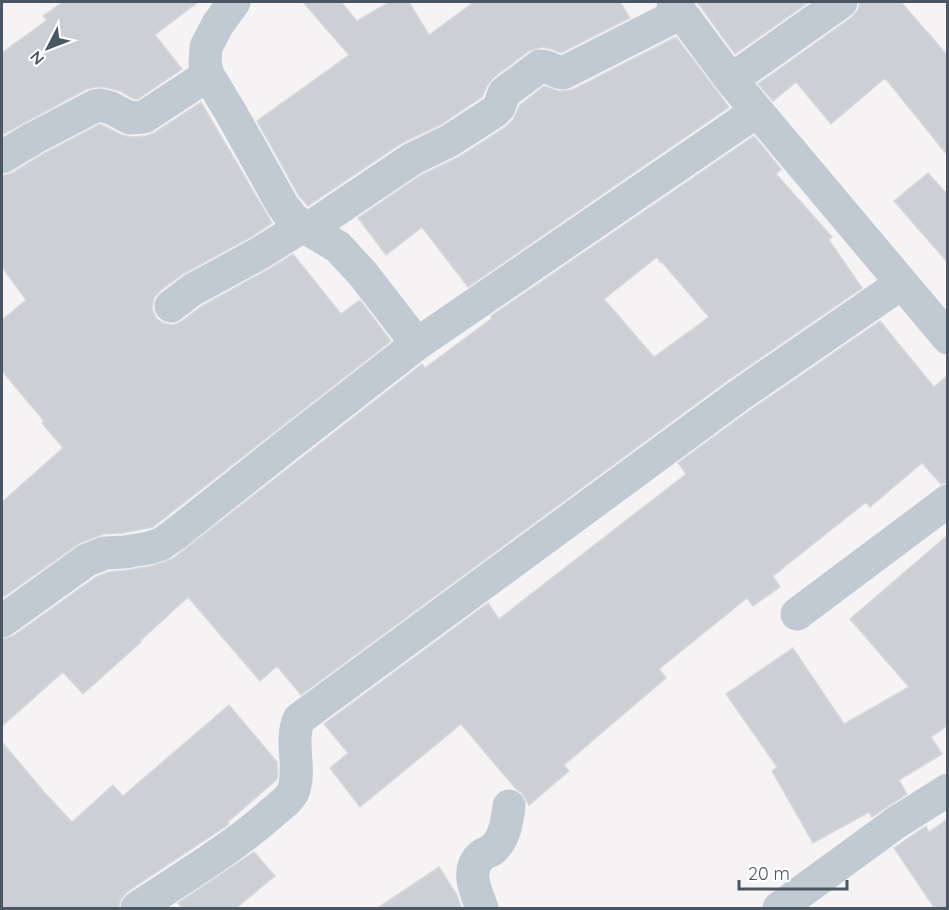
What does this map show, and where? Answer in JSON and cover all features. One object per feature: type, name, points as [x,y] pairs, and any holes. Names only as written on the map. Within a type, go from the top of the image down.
[{"type":"street","points":[[234,2],[218,24],[206,47],[205,63],[208,75],[292,218],[338,247],[363,274],[417,344]]},
{"type":"street","points":[[731,80],[841,2]]},
{"type":"street","points":[[171,306],[192,290],[305,227],[412,159],[449,141],[494,112],[504,93],[540,66],[563,73],[677,7],[731,80],[948,338]]},
{"type":"street","points":[[2,157],[95,106],[111,108],[130,118],[144,117],[208,75]]},
{"type":"street","points":[[2,621],[87,560],[105,553],[149,548],[168,540],[417,344],[757,111]]},
{"type":"street","points":[[137,909],[256,827],[292,794],[296,778],[295,733],[299,719],[738,396],[902,283]]},
{"type":"street","points":[[797,614],[948,501]]},
{"type":"street","points":[[779,909],[897,822],[948,790]]},
{"type":"street","points":[[482,909],[472,878],[475,864],[481,856],[494,848],[502,836],[507,826],[509,806]]},
{"type":"building","points":[[63,2],[198,2],[155,35],[182,69],[138,99],[105,87],[87,89],[2,135],[2,53],[47,20],[43,16]]},
{"type":"building","points":[[303,2],[341,2],[357,21],[389,2],[409,2],[429,35],[474,2],[620,2],[630,18],[561,53],[542,47],[529,51],[493,78],[482,97],[440,125],[402,143],[308,206],[299,196],[257,121],[349,55]]},
{"type":"building","points":[[697,2],[809,2],[735,54]]},
{"type":"building","points":[[860,2],[901,2],[948,56],[948,156],[885,78],[831,124],[796,82],[773,101],[758,84],[852,17],[858,10]]},
{"type":"building","points":[[676,37],[729,107],[468,287],[422,227],[386,255],[358,218],[421,175],[459,157],[504,128],[513,120],[520,105],[544,86],[559,91],[572,90]]},
{"type":"building","points":[[201,102],[272,223],[183,274],[160,291],[154,298],[152,308],[156,318],[163,323],[173,325],[182,321],[202,306],[293,254],[341,314],[360,300],[391,341],[153,527],[104,534],[80,543],[2,598],[2,502],[63,448],[42,423],[44,421],[2,371],[2,320],[26,300],[2,267],[2,176],[12,173],[100,124],[122,135],[146,136]]},
{"type":"building","points":[[754,136],[781,169],[776,174],[832,237],[829,240],[862,288],[727,381],[301,695],[277,666],[260,681],[188,597],[83,694],[63,672],[2,726],[2,639],[13,636],[96,577],[109,572],[152,566],[172,559],[422,364],[425,368],[492,318],[491,316]],"holes":[[[657,257],[709,317],[654,357],[604,299]]]},
{"type":"building","points":[[928,173],[948,195],[948,263],[894,201]]},
{"type":"building","points":[[880,321],[934,387],[948,375],[948,483],[941,484],[922,463],[870,507],[866,502],[773,576],[780,587],[753,606],[747,598],[659,669],[666,678],[564,765],[569,771],[529,805],[521,792],[461,724],[360,807],[330,768],[348,753],[324,724],[488,603],[499,619],[686,474],[678,463]]},
{"type":"building","points":[[948,535],[948,725],[931,737],[942,754],[899,780],[907,794],[872,817],[869,812],[813,843],[772,771],[777,767],[726,694],[793,648],[844,724],[909,687],[850,619]]},
{"type":"building","points":[[229,705],[277,762],[278,773],[277,779],[228,822],[229,824],[127,892],[121,899],[118,909],[2,909],[2,742],[72,822],[113,785],[123,796]]},
{"type":"building","points":[[948,819],[948,909],[935,909],[894,848],[926,826],[929,832]]},
{"type":"building","points":[[254,852],[275,876],[235,909],[183,909],[178,903]]},
{"type":"building","points":[[439,867],[457,895],[462,909],[376,909]]}]
